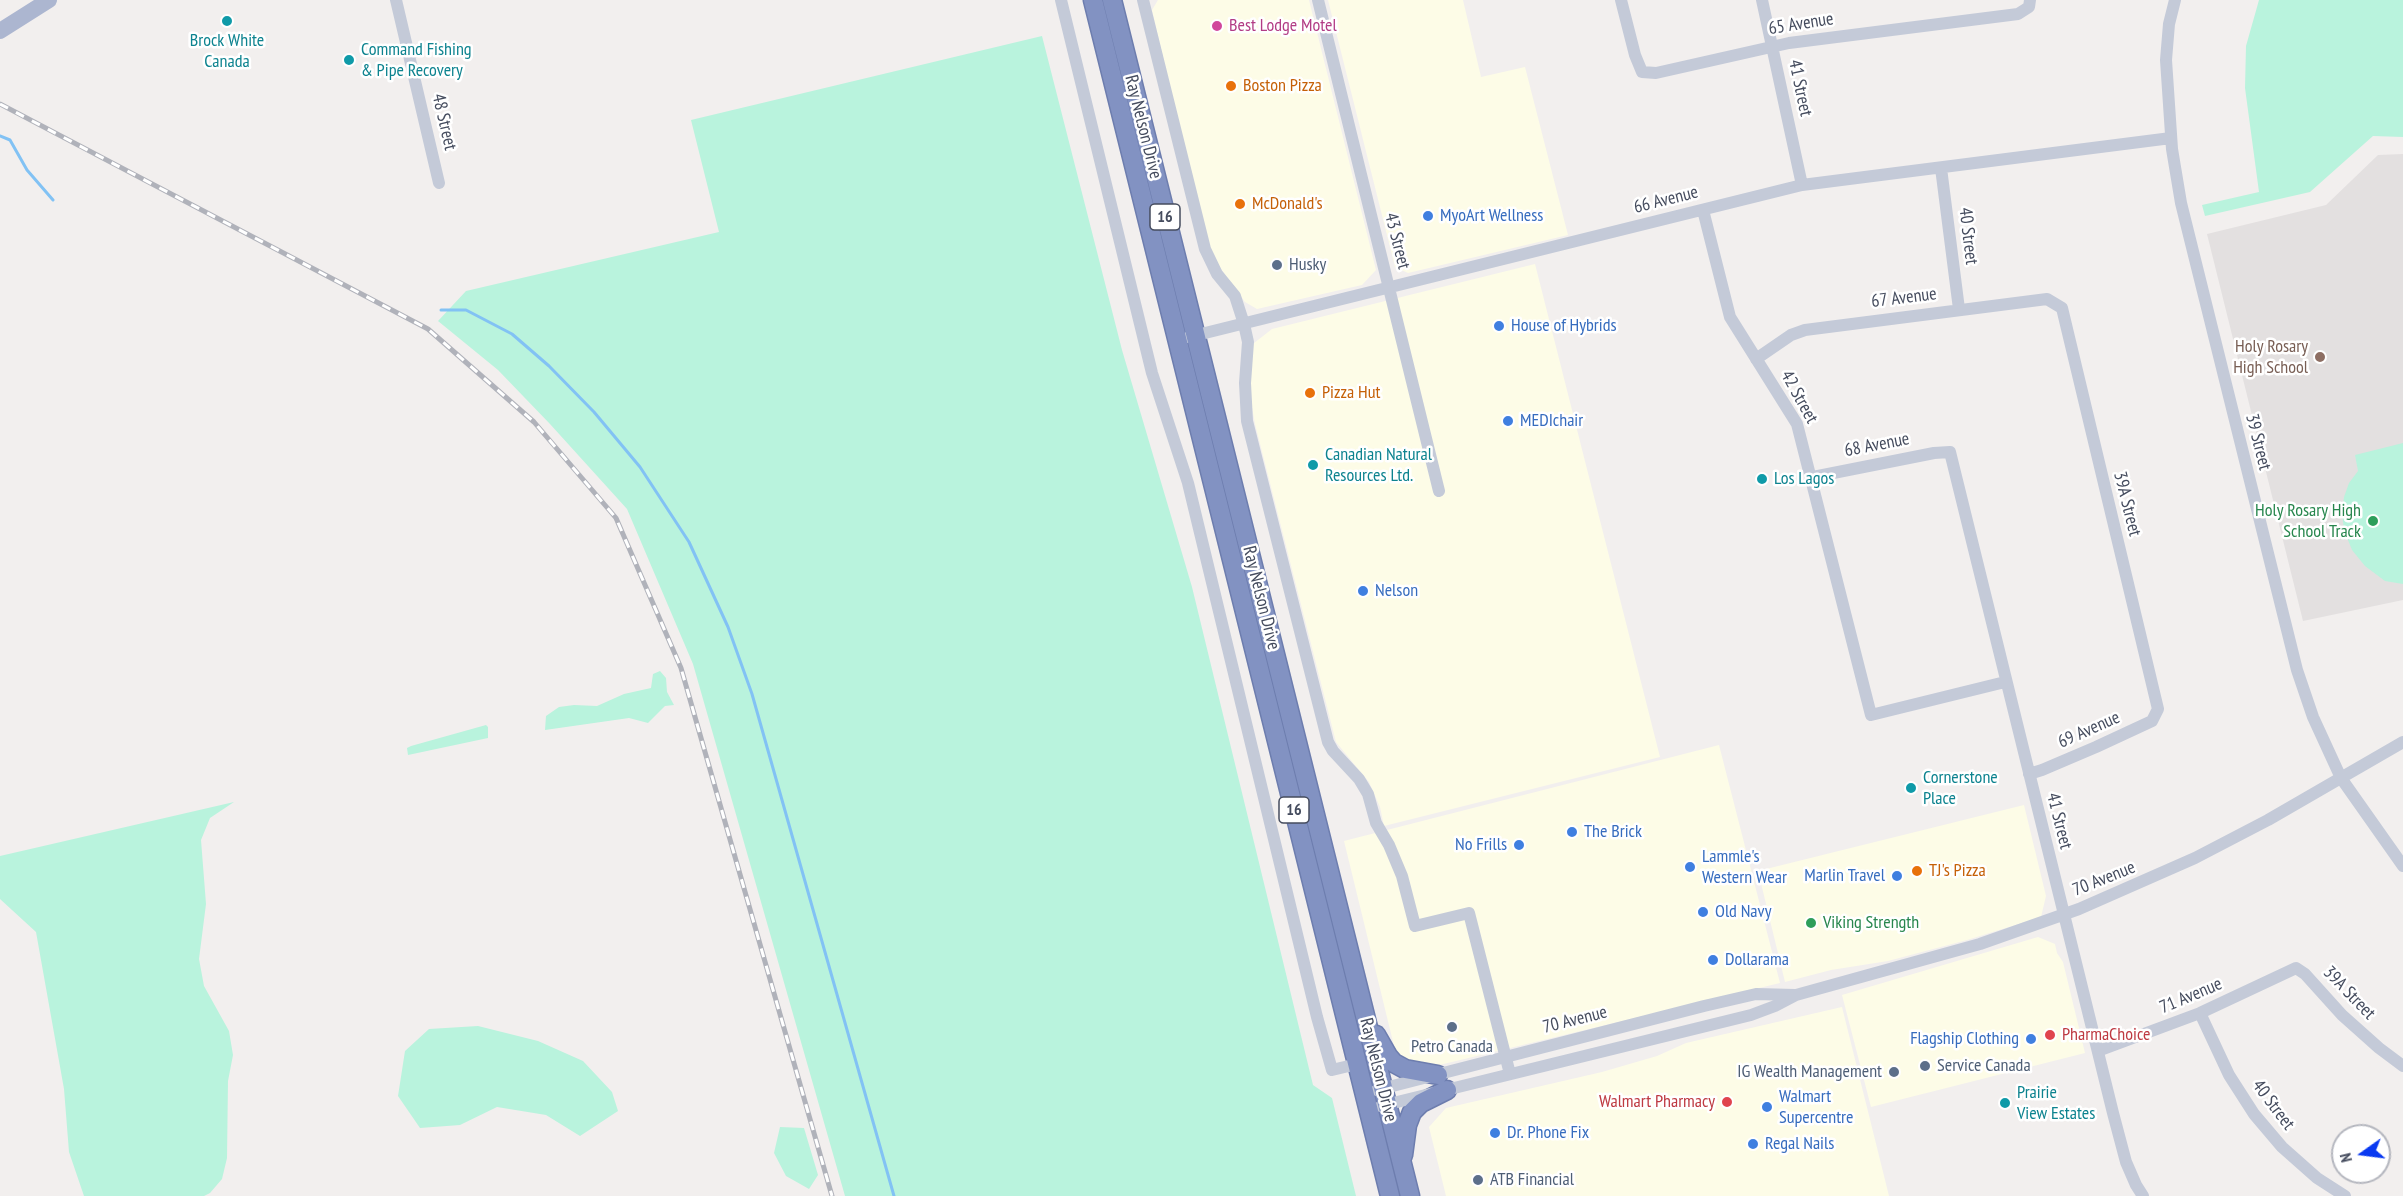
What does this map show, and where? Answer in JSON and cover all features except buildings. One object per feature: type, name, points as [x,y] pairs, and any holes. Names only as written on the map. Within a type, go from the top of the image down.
[{"type":"highway","name":"Ray Nelson Drive","points":[[1093,0],[1186,337],[1410,1196]]},
{"type":"highway","name":"Ray Nelson Drive","points":[[1112,0],[1186,337],[1389,1196]]},
{"type":"highway","points":[[1363,1011],[1394,1063],[1443,1082],[1412,1112],[1407,1125],[1402,1166]]},
{"type":"main road","points":[[0,32],[49,0]]},
{"type":"street","name":"48 Street","points":[[396,0],[439,183]]},
{"type":"street","points":[[1061,0],[1150,365],[1188,483],[1317,1017],[1332,1070],[1357,1064]]},
{"type":"street","points":[[1143,0],[1205,249],[1217,274],[1235,296],[1244,324],[1248,342],[1245,383],[1247,421],[1328,742],[1333,751],[1359,778],[1368,794],[1376,823],[1389,844],[1402,876],[1415,926],[1469,913],[1510,1074]]},
{"type":"street","name":"43 Street","points":[[1318,0],[1439,491]]},
{"type":"street","name":"65 Avenue","points":[[1621,0],[1635,56],[1642,72],[1656,73],[1773,46],[2018,14],[2029,7],[2030,0]]},
{"type":"street","name":"41 Street","points":[[1762,0],[1802,185]]},
{"type":"street","name":"39 Street","points":[[2175,0],[2169,24],[2166,60],[2171,138],[2181,203],[2297,670],[2313,717],[2349,792],[2403,866]]},
{"type":"street","name":"66 Avenue","points":[[1186,337],[1802,185],[2171,138]]},
{"type":"street","name":"40 Street","points":[[1941,168],[1959,309]]},
{"type":"street","name":"42 Street","points":[[1703,210],[1730,317],[1797,424],[1813,477],[1871,715],[2005,682]]},
{"type":"street","name":"67 Avenue","points":[[1756,359],[1791,335],[1805,330],[2047,299],[2061,308]]},
{"type":"street","name":"39A Street","points":[[2061,308],[2158,709]]},
{"type":"street","name":"41 Street","points":[[1950,452],[2005,682],[2126,1162],[2143,1196]]},
{"type":"street","name":"68 Avenue","points":[[1813,477],[1923,455],[1950,452]]},
{"type":"street","name":"69 Avenue","points":[[2029,774],[2152,721],[2158,709]]},
{"type":"street","name":"70 Avenue","points":[[1366,1102],[1443,1082],[1510,1074],[1751,1015],[1796,995],[1947,955],[2064,914],[2150,879],[2268,820],[2403,742]]},
{"type":"street","name":"39A Street","points":[[2296,968],[2305,974],[2342,1015],[2403,1066]]},
{"type":"street","name":"71 Avenue","points":[[2098,1051],[2200,1013],[2296,968]]},
{"type":"street","name":"70 Avenue","points":[[1384,1097],[1443,1082],[1505,1056],[1756,994],[1796,995]]},
{"type":"street","name":"40 Street","points":[[2200,1013],[2229,1075],[2254,1114],[2282,1147],[2317,1178],[2345,1196]]},
{"type":"shaded area","points":[[1158,0],[1309,0],[1376,270],[1362,285],[1257,309],[1245,302],[1209,252],[1152,10]]},
{"type":"shaded area","points":[[1328,0],[1463,0],[1481,77],[1525,67],[1568,235],[1408,273],[1395,267]]},
{"type":"shaded area","name":"Holy Rosary High School","points":[[2403,154],[2403,600],[2303,621],[2207,234],[2326,205],[2378,155]]},
{"type":"shaded area","points":[[1535,264],[1660,757],[1384,826],[1380,807],[1369,782],[1336,742],[1255,424],[1248,385],[1249,347],[1272,329]]},
{"type":"shaded area","points":[[1719,745],[1780,983],[1427,1068],[1409,1064],[1395,1050],[1344,841]]},
{"type":"shaded area","points":[[2024,805],[2046,896],[2041,917],[1888,961],[1831,970],[1785,982],[1758,871]]},
{"type":"shaded area","points":[[2038,937],[2055,944],[2057,953],[2063,962],[2085,1053],[1871,1107],[1842,995]]},
{"type":"shaded area","points":[[1842,1007],[1889,1196],[1446,1196],[1429,1127],[1446,1108],[1602,1072],[1657,1056],[1686,1043]]},
{"type":"green space","points":[[2259,0],[2403,0],[2403,137],[2373,136],[2310,192],[2205,216],[2202,205],[2259,192],[2245,88],[2246,46]]},
{"type":"green space","points":[[1042,36],[1122,350],[1192,587],[1313,1085],[1332,1098],[1356,1196],[845,1196],[693,664],[627,509],[498,370],[438,321],[466,291],[719,232],[691,120]]},
{"type":"green space","name":"Holy Rosary High School Track","points":[[2403,443],[2403,584],[2385,581],[2365,566],[2352,550],[2344,530],[2342,513],[2349,483],[2358,471],[2355,455]]},
{"type":"green space","points":[[660,671],[666,678],[667,692],[674,705],[665,706],[648,723],[629,718],[545,730],[546,716],[559,707],[597,706],[624,694],[651,688],[653,674]]},
{"type":"green space","points":[[486,725],[488,738],[408,755],[407,748],[411,746]]},
{"type":"green space","points":[[234,802],[210,818],[201,840],[206,904],[199,959],[204,986],[229,1031],[233,1055],[228,1081],[227,1158],[222,1179],[210,1193],[204,1196],[84,1196],[69,1152],[64,1089],[36,932],[0,899],[0,856]]},
{"type":"green space","points":[[478,1026],[538,1041],[583,1061],[612,1092],[618,1111],[580,1136],[546,1115],[497,1107],[460,1125],[420,1128],[398,1096],[405,1051],[429,1029]]},
{"type":"green space","points":[[780,1127],[804,1128],[818,1175],[809,1189],[786,1176],[774,1153]]},
{"type":"waterway","points":[[0,136],[10,140],[27,170],[53,200]]},
{"type":"waterway","points":[[441,310],[466,310],[512,334],[549,366],[594,412],[640,467],[689,542],[728,627],[752,694],[894,1196]]},
{"type":"railway","points":[[0,104],[428,329],[534,422],[616,518],[681,668],[832,1196]]},
{"type":"place","name":"Brock White Canada","points":[[227,21]]},
{"type":"place","name":"Best Lodge Motel","points":[[1217,26]]},
{"type":"place","name":"Command Fishing & Pipe Recovery","points":[[349,60]]},
{"type":"place","name":"Boston Pizza","points":[[1231,86]]},
{"type":"place","name":"McDonald's","points":[[1240,204]]},
{"type":"place","name":"MyoArt Wellness","points":[[1428,216]]},
{"type":"place","name":"Husky","points":[[1277,265]]},
{"type":"place","name":"House of Hybrids","points":[[1499,326]]},
{"type":"place","name":"Holy Rosary High School","points":[[2320,357]]},
{"type":"place","name":"Pizza Hut","points":[[1310,393]]},
{"type":"place","name":"MEDIchair","points":[[1508,421]]},
{"type":"place","name":"Canadian Natural Resources Ltd.","points":[[1313,465]]},
{"type":"place","name":"Los Lagos","points":[[1762,479]]},
{"type":"place","name":"Holy Rosary High School Track","points":[[2373,521]]},
{"type":"place","name":"Nelson","points":[[1363,591]]},
{"type":"place","name":"Cornerstone Place","points":[[1911,788]]},
{"type":"place","name":"The Brick","points":[[1572,832]]},
{"type":"place","name":"No Frills","points":[[1519,845]]},
{"type":"place","name":"Lammle's Western Wear","points":[[1690,867]]},
{"type":"place","name":"TJ's Pizza","points":[[1917,871]]},
{"type":"place","name":"Marlin Travel","points":[[1897,876]]},
{"type":"place","name":"Old Navy","points":[[1703,912]]},
{"type":"place","name":"Viking Strength","points":[[1811,923]]},
{"type":"place","name":"Dollarama","points":[[1713,960]]},
{"type":"place","name":"Petro Canada","points":[[1452,1027]]},
{"type":"place","name":"PharmaChoice","points":[[2050,1035]]},
{"type":"place","name":"Flagship Clothing","points":[[2031,1039]]},
{"type":"place","name":"Service Canada","points":[[1925,1066]]},
{"type":"place","name":"IG Wealth Management","points":[[1894,1072]]},
{"type":"place","name":"Walmart Pharmacy","points":[[1727,1102]]},
{"type":"place","name":"Prairie View Estates","points":[[2005,1103]]},
{"type":"place","name":"Walmart Supercentre","points":[[1767,1107]]},
{"type":"place","name":"Dr. Phone Fix","points":[[1495,1133]]},
{"type":"place","name":"Regal Nails","points":[[1753,1144]]},
{"type":"place","name":"ATB Financial","points":[[1478,1180]]}]
